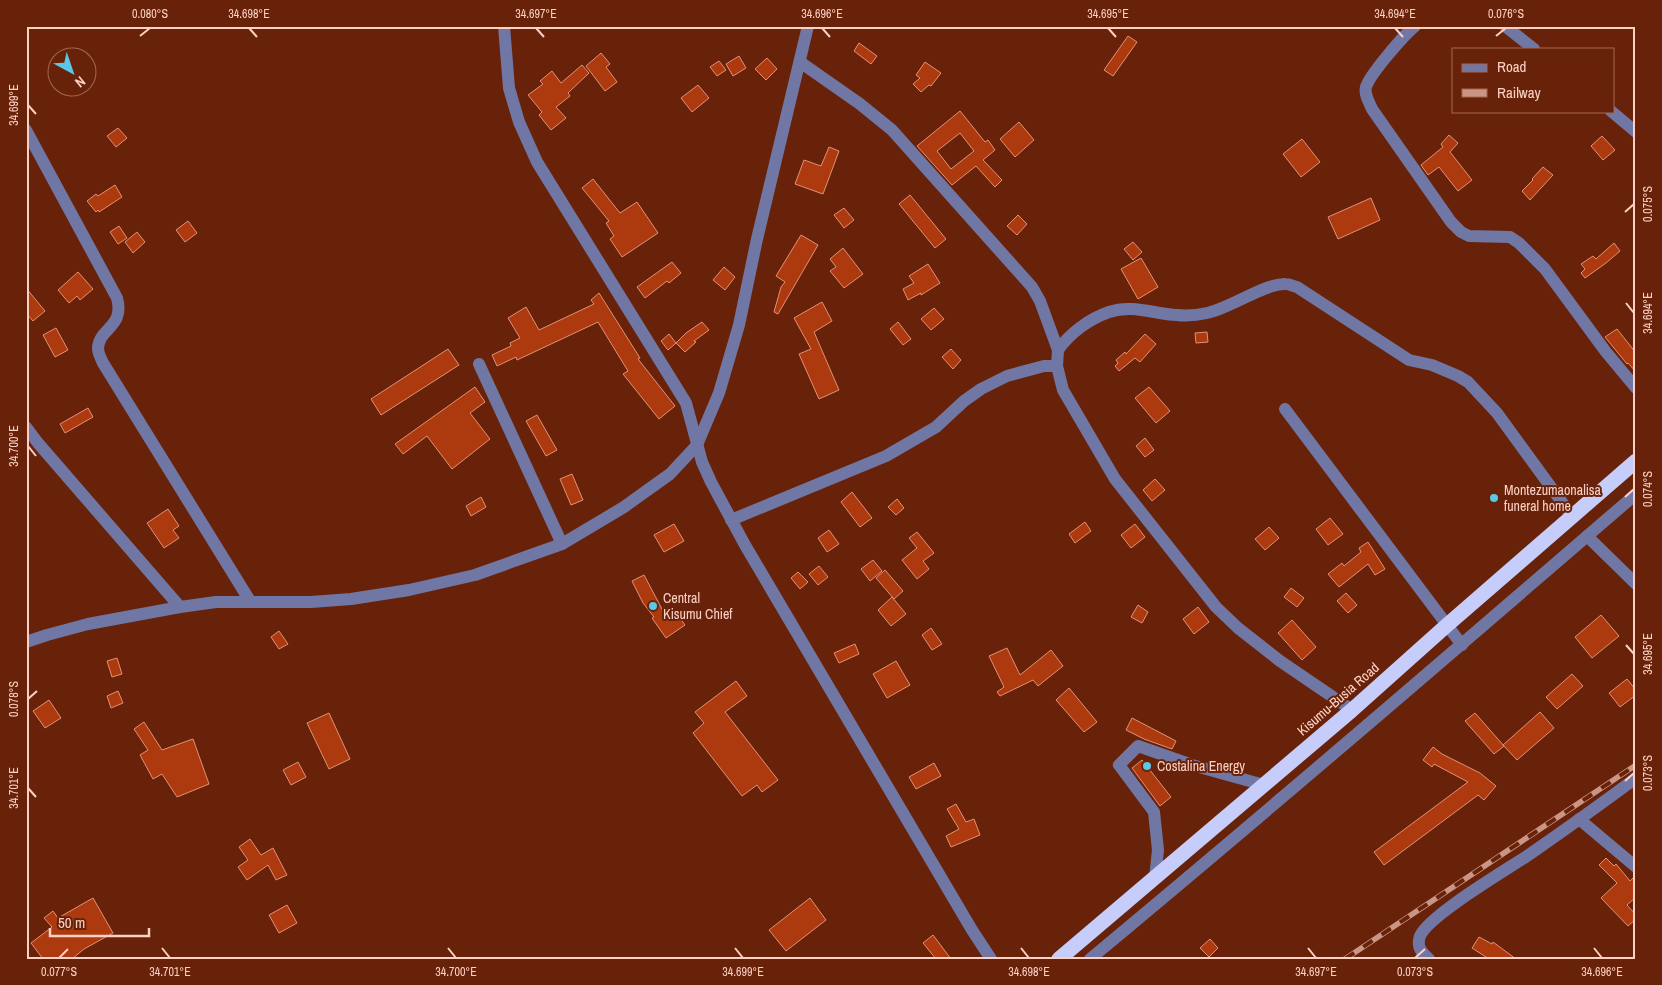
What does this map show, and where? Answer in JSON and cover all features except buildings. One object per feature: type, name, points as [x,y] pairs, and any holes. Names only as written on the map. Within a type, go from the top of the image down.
[{"type":"highway","name":"Kisumu-Busia Road","points":[[1059,959],[1352,710],[1636,461]]},
{"type":"street","points":[[504,26],[509,88],[519,122],[537,162],[686,402],[692,418],[697,445],[711,482],[731,520],[842,712],[991,959]]},
{"type":"street","points":[[1416,26],[1370,78],[1366,88],[1367,99],[1372,108],[1451,222],[1461,232],[1469,236],[1510,237],[1519,243],[1545,269],[1606,352],[1636,388]]},
{"type":"street","points":[[1505,26],[1533,48]]},
{"type":"street","points":[[26,642],[88,624],[180,607],[216,602],[343,600],[409,590],[474,576],[562,544],[624,507],[670,474],[697,445],[719,393],[739,325],[800,62],[805,28]]},
{"type":"street","points":[[800,62],[860,104],[892,130],[1032,288],[1040,302],[1058,350],[1057,366],[1063,390],[1115,479],[1216,607],[1238,628],[1280,661],[1352,710]]},
{"type":"street","points":[[1612,112],[1636,132]]},
{"type":"street","points":[[26,130],[117,298],[120,307],[118,318],[100,340],[98,348],[103,363],[250,601]]},
{"type":"street","points":[[1058,350],[1066,338],[1078,329],[1095,318],[1110,312],[1122,309],[1140,309],[1178,315],[1205,313],[1222,310],[1274,286],[1285,284],[1297,287],[1409,360],[1432,366],[1468,382],[1496,412],[1572,516]]},
{"type":"street","points":[[480,364],[562,544]]},
{"type":"street","points":[[731,520],[886,456],[936,428],[975,393],[1007,376],[1044,366],[1057,366]]},
{"type":"street","points":[[1285,409],[1462,645]]},
{"type":"street","points":[[26,427],[180,607]]},
{"type":"street","points":[[1090,959],[1462,645],[1636,494]]},
{"type":"street","points":[[1587,536],[1636,584]]},
{"type":"street","points":[[1155,878],[1158,850],[1154,812],[1119,765],[1138,746],[1192,765],[1264,785]]},
{"type":"street","points":[[1429,959],[1421,951],[1418,944],[1420,936],[1429,925],[1479,887],[1636,778]]},
{"type":"street","points":[[1579,819],[1636,867]]},
{"type":"railway","points":[[1345,959],[1636,765]]},
{"type":"place","name":"Montezumaonalisa funeral home","points":[[1494,498]]},
{"type":"place","name":"Central Kisumu Chief","points":[[653,606]]},
{"type":"place","name":"Costalina Energy","points":[[1147,766]]}]
